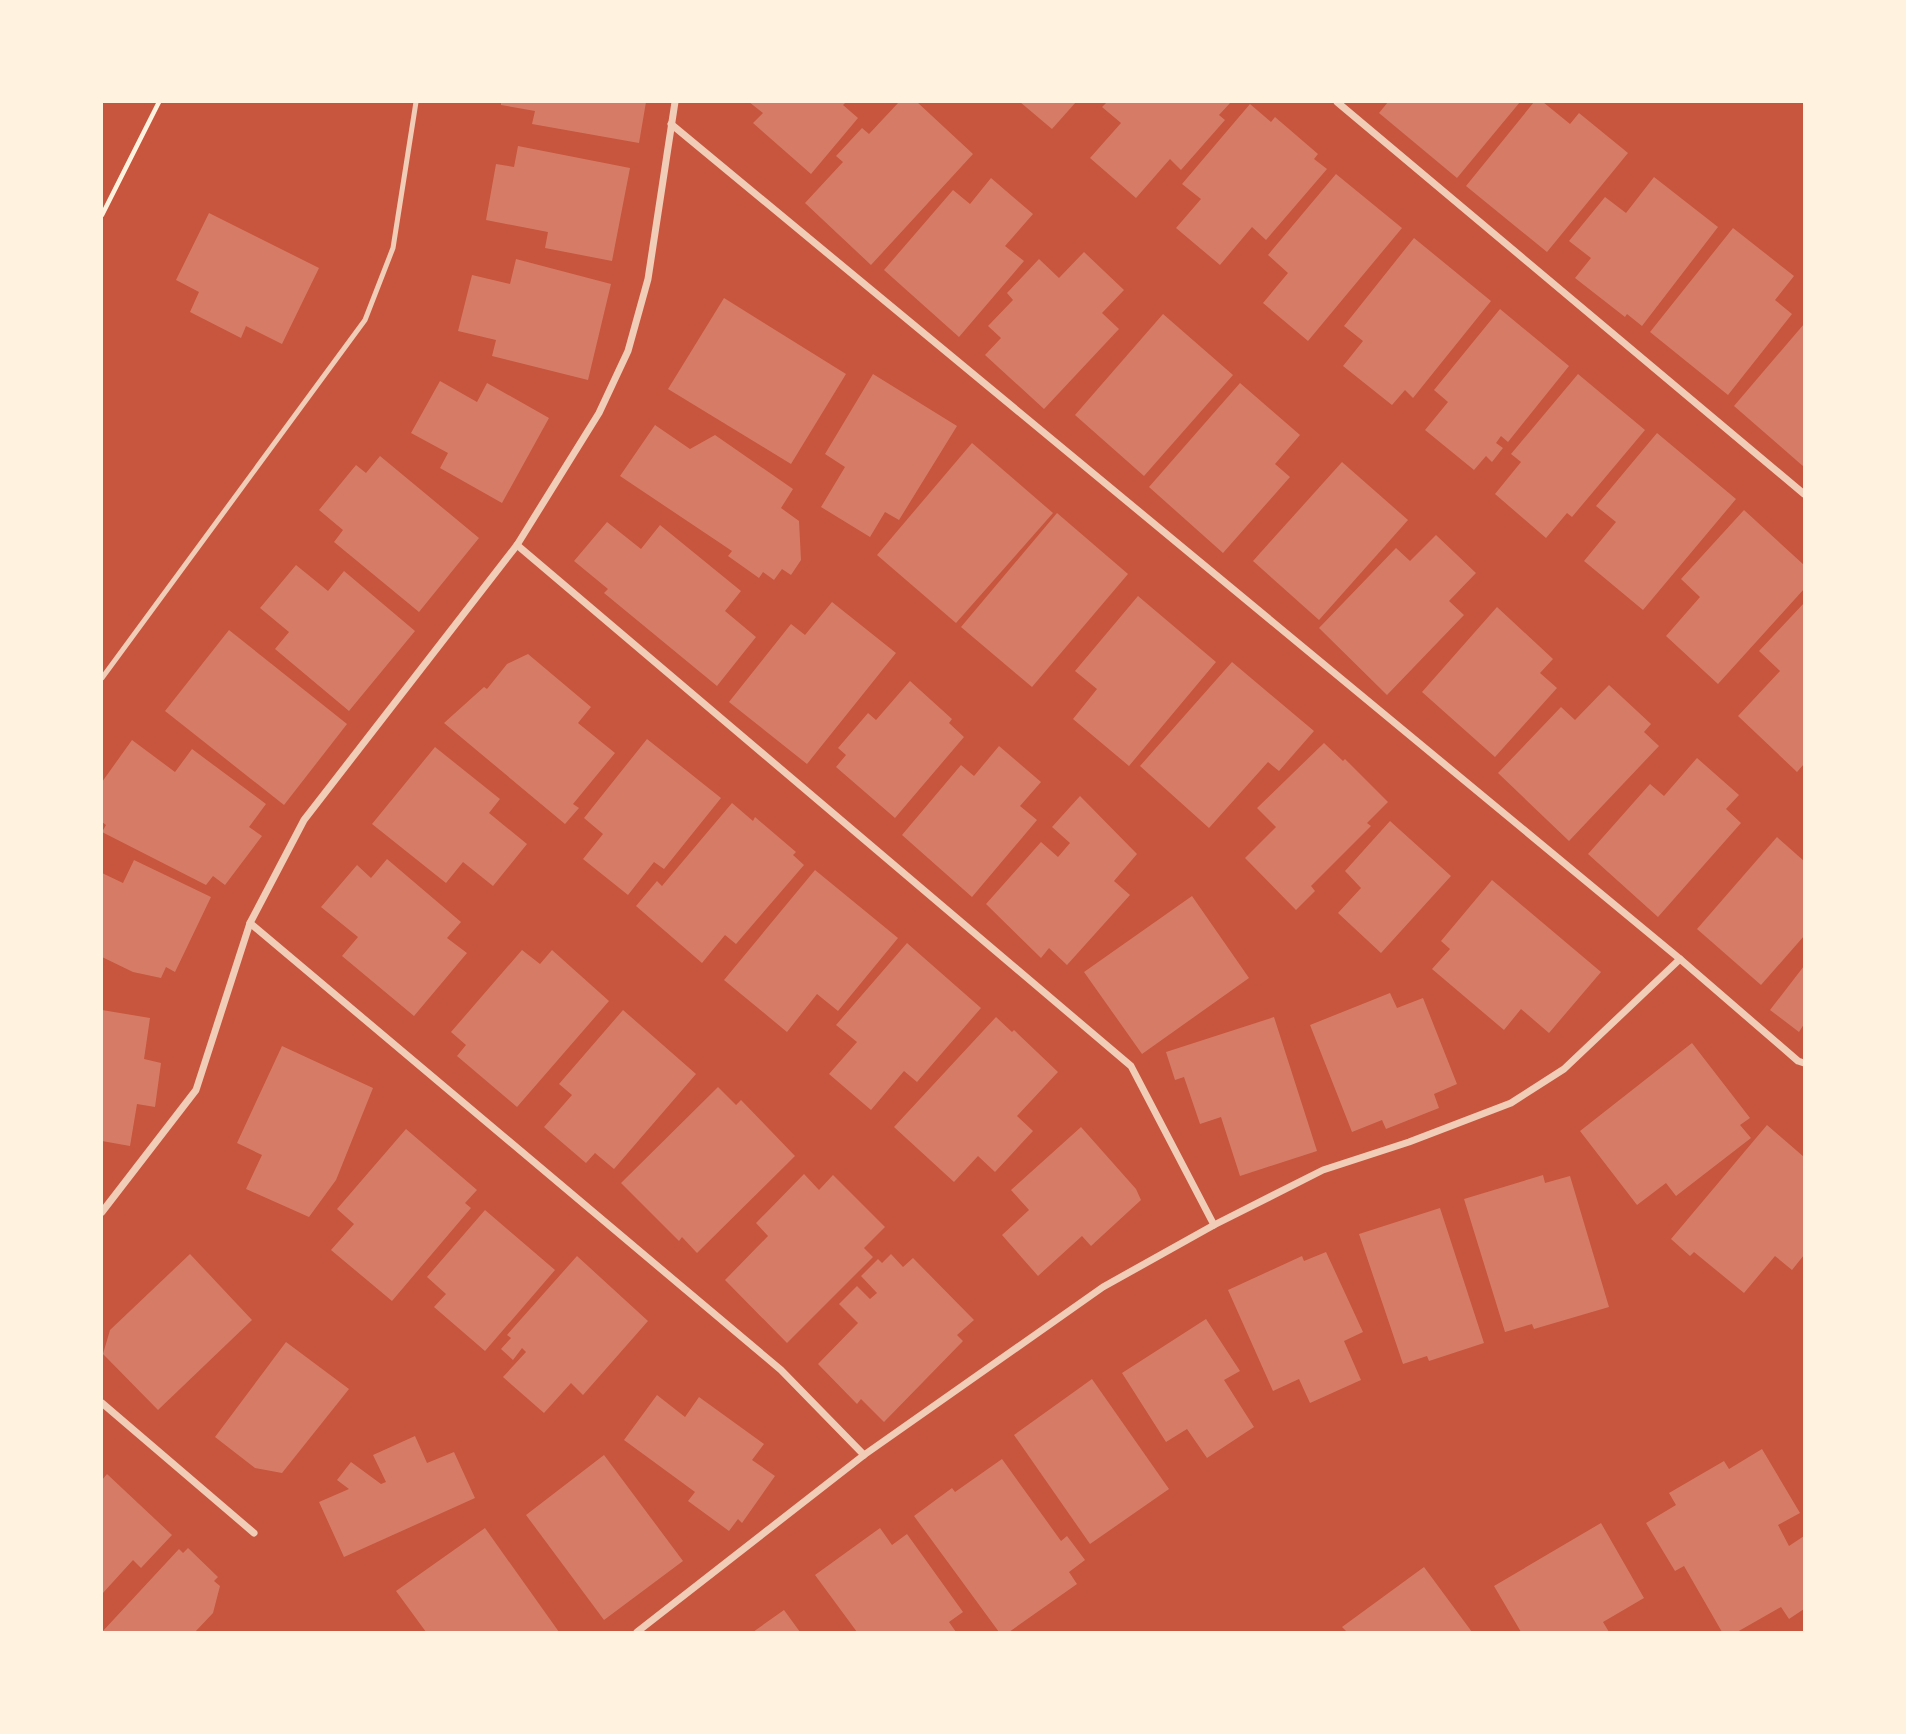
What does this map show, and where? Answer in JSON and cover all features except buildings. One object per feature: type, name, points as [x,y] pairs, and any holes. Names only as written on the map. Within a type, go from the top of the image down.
[{"type":"street","points":[[102,1212],[196,1090],[250,923],[304,820],[517,545],[599,412],[628,351],[648,279],[675,102]]},
{"type":"street","points":[[1337,102],[1804,494]]},
{"type":"street","points":[[671,124],[1680,959],[1798,1061],[1804,1063]]},
{"type":"street","points":[[517,545],[1131,1066],[1214,1224]]},
{"type":"street","points":[[250,923],[781,1370],[864,1455]]},
{"type":"street","points":[[637,1633],[864,1455],[1103,1287],[1214,1224],[1323,1170],[1409,1142],[1511,1103],[1564,1069],[1680,959]]},
{"type":"street","points":[[102,1403],[254,1533]]},
{"type":"lane","points":[[102,678],[365,320],[393,248],[416,102]]},
{"type":"path","points":[[102,215],[159,102]]}]
